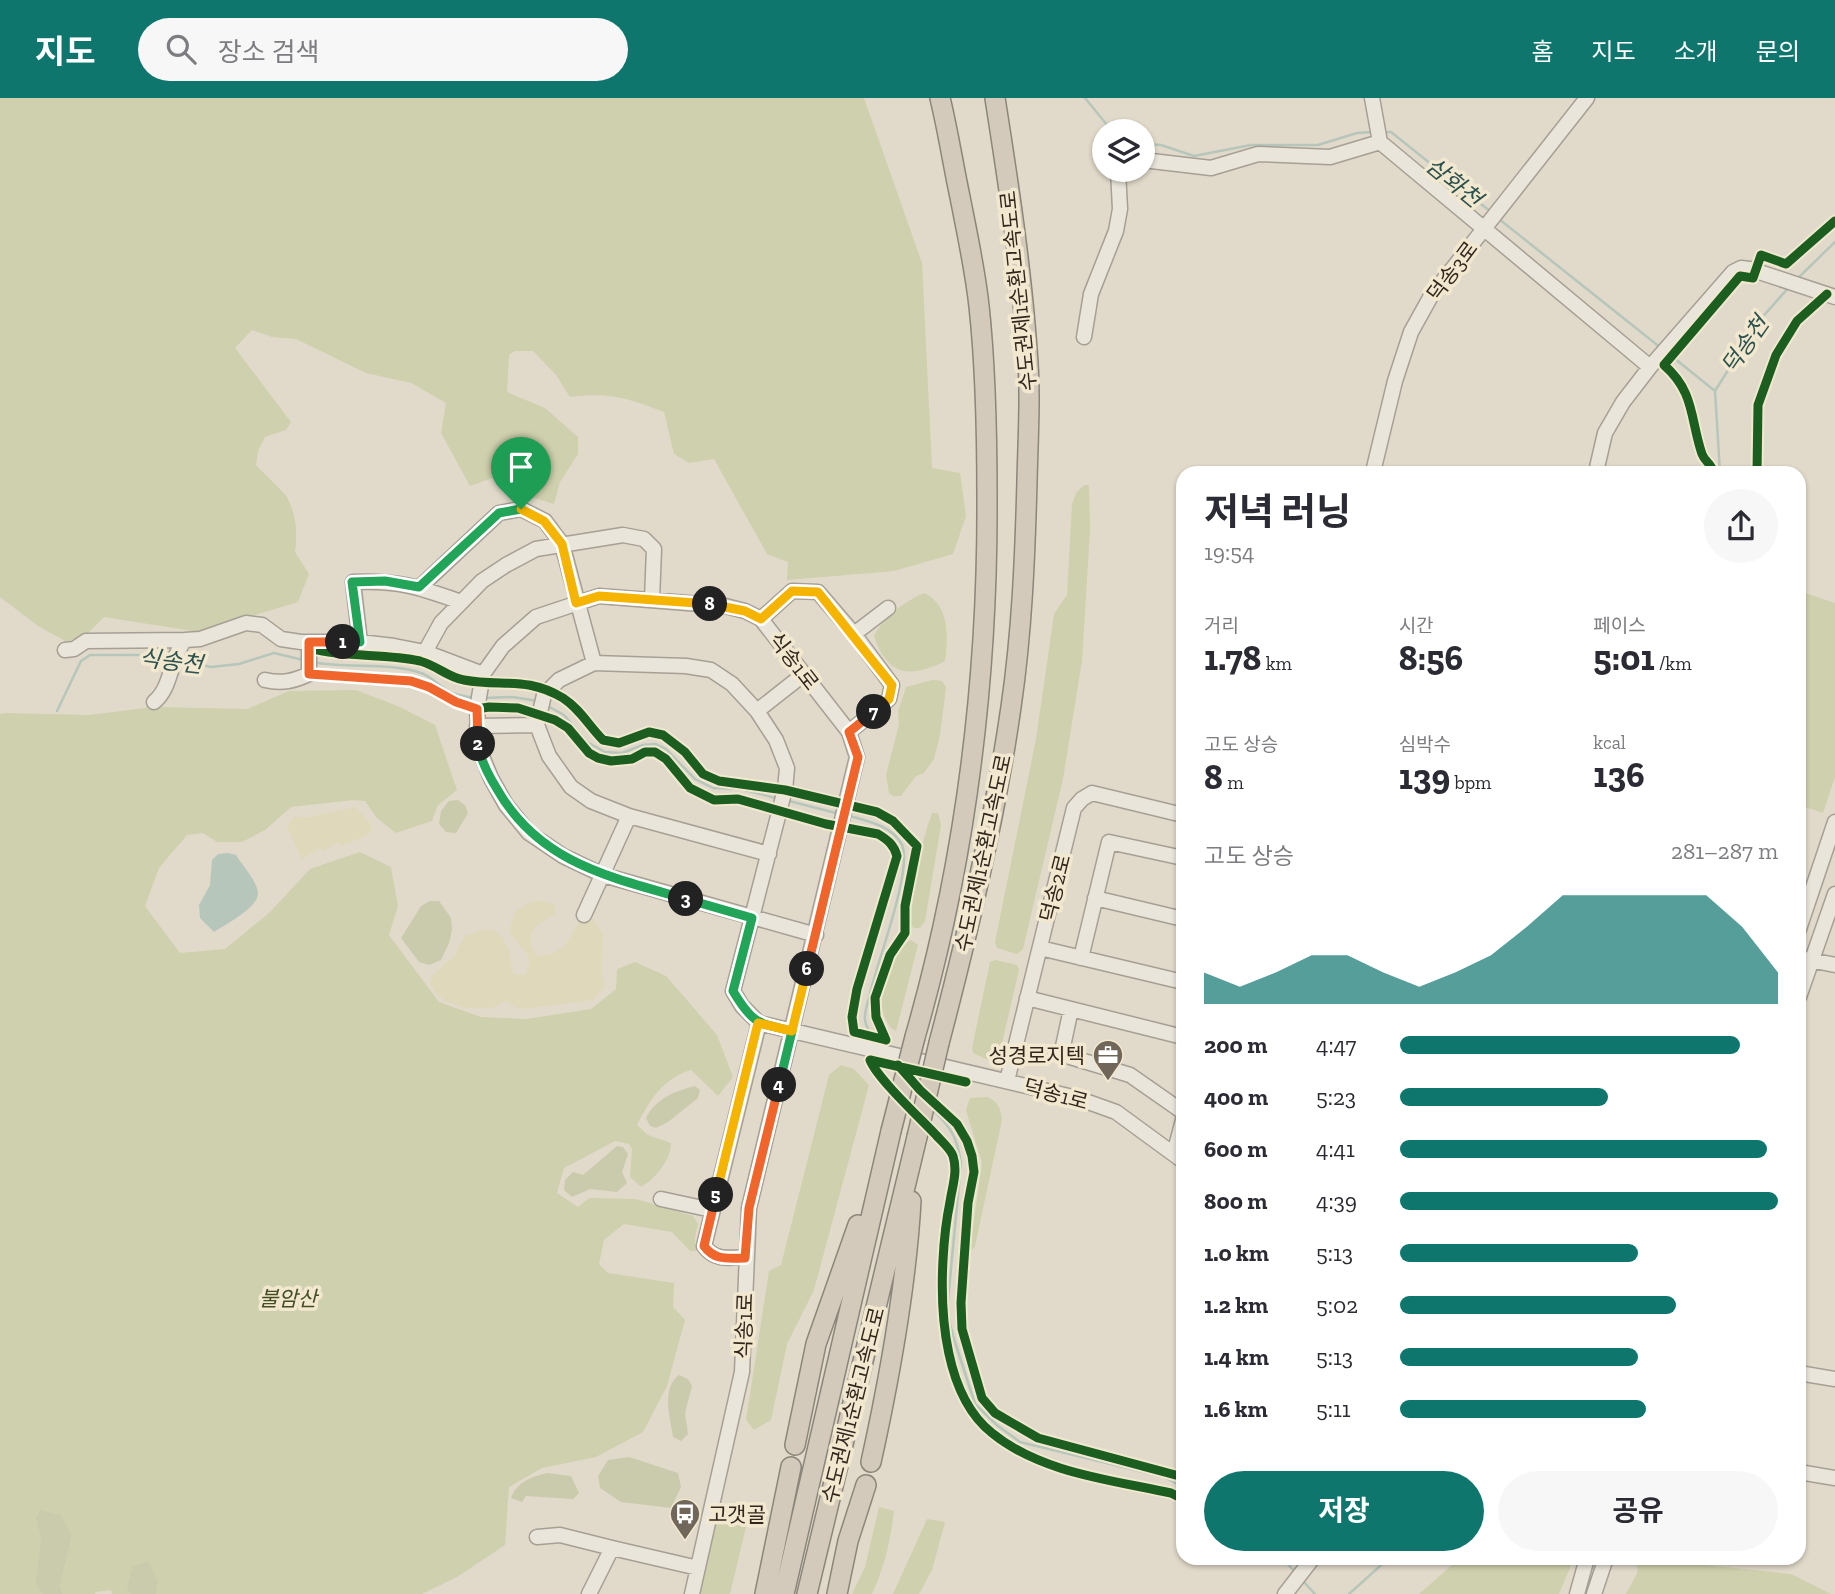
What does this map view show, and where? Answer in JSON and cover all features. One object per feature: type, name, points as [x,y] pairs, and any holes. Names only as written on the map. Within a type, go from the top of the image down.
[{"type":"highway","name":"수도권제1순환고속도로","points":[[784,1594],[890,1136],[929,987],[959,855],[976,730],[986,586],[986,415],[979,307],[971,251],[940,98]]},
{"type":"highway","name":"수도권제1순환고속도로","points":[[807,1594],[939,1043],[962,958],[1011,707],[1024,570],[1029,405],[1027,349],[995,98]]},
{"type":"highway","points":[[795,1445],[816,1344],[890,1136]]},
{"type":"highway","points":[[871,1462],[908,1260],[916,1143]]},
{"type":"highway","points":[[765,1594],[791,1467]]},
{"type":"highway","points":[[837,1594],[848,1541],[866,1485]]},
{"type":"street","points":[[1372,98],[1379,139],[1488,224],[1655,362]]},
{"type":"street","name":"덕송3로","points":[[1374,466],[1395,381],[1411,332],[1431,296],[1587,98]]},
{"type":"street","points":[[1155,161],[1211,168],[1258,154],[1330,157],[1379,139]]},
{"type":"street","points":[[1084,337],[1091,293],[1116,231],[1118,182]]},
{"type":"street","points":[[1597,466],[1605,433],[1623,402],[1733,272],[1750,268],[1830,295]]},
{"type":"street","points":[[419,587],[499,513],[521,509],[544,521],[562,544],[594,663]]},
{"type":"street","points":[[425,652],[441,623],[482,581],[536,549],[623,535],[644,539],[654,549],[652,599]]},
{"type":"street","points":[[360,642],[352,582],[385,581],[419,587],[461,602]]},
{"type":"street","points":[[761,619],[792,591],[818,592],[854,634],[892,685],[889,699],[849,732]]},
{"type":"street","name":"식송1로","points":[[692,1594],[742,1372],[749,1208],[816,935],[858,757],[849,732],[761,619],[745,611],[725,606],[599,596],[536,617],[503,646],[481,681],[477,705],[479,749],[506,805],[529,833],[564,856],[603,875],[816,935]]},
{"type":"street","points":[[854,634],[888,608]]},
{"type":"street","points":[[65,650],[74,649],[86,641],[182,643],[246,623],[262,625],[281,639],[309,646],[360,642],[425,652],[481,681]]},
{"type":"street","points":[[154,702],[166,687],[171,665],[182,643]]},
{"type":"street","points":[[265,680],[279,683],[297,680],[309,674],[309,646]]},
{"type":"street","points":[[745,1258],[719,1258],[704,1246],[758,1023],[742,1006],[733,991],[769,854],[784,793],[787,768],[776,740],[757,711],[732,684],[711,670],[686,666],[594,663],[559,680],[544,695],[538,718],[549,756],[571,786],[591,801],[629,816],[769,854]]},
{"type":"street","points":[[757,711],[804,674]]},
{"type":"street","points":[[477,726],[538,718]]},
{"type":"street","name":"덕송2로","points":[[1007,1081],[1074,808],[1092,793],[1176,813]]},
{"type":"street","points":[[584,915],[629,816]]},
{"type":"street","points":[[1806,908],[1835,822]]},
{"type":"street","points":[[1081,958],[1109,842],[1176,856]]},
{"type":"street","points":[[1835,894],[1806,960],[1835,965]]},
{"type":"street","points":[[1096,898],[1176,917]]},
{"type":"street","points":[[1040,948],[1176,980]]},
{"type":"street","points":[[1027,998],[1176,1035]]},
{"type":"street","points":[[1071,1009],[1062,1051],[1067,1056],[1130,1075],[1176,1107]]},
{"type":"street","name":"덕송1로","points":[[758,1023],[1077,1098],[1116,1112],[1176,1156]]},
{"type":"street","points":[[661,1199],[712,1210]]},
{"type":"street","points":[[1806,1374],[1835,1379]]},
{"type":"street","points":[[1806,1473],[1835,1478]]},
{"type":"street","points":[[537,1537],[559,1535],[698,1568]]},
{"type":"street","points":[[589,1594],[612,1548]]},
{"type":"street","points":[[1289,1588],[1307,1565]]},
{"type":"street","points":[[1577,1594],[1585,1565]]},
{"type":"street","points":[[1594,1594],[1604,1565]]},
{"type":"shaded area","points":[[356,807],[370,823],[372,829],[367,836],[340,846],[339,842],[324,851],[321,848],[302,859],[287,827],[293,818]]},
{"type":"shaded area","points":[[218,854],[236,855],[252,878],[258,893],[247,910],[214,932],[200,918],[199,905],[210,885],[212,860]]},
{"type":"shaded area","points":[[532,901],[555,905],[556,913],[536,926],[530,937],[538,956],[549,955],[564,947],[579,922],[593,919],[603,933],[601,970],[605,986],[593,1000],[518,1009],[505,1001],[493,1008],[465,1008],[445,1001],[436,994],[430,983],[431,977],[454,956],[465,936],[483,930],[493,930],[502,936],[510,954],[511,968],[515,974],[525,975],[530,967],[528,955],[509,932],[515,912]]},
{"type":"green space","points":[[0,98],[864,98],[922,263],[932,468],[960,473],[966,516],[953,554],[894,571],[787,580],[788,562],[767,554],[714,459],[689,463],[674,454],[664,412],[618,397],[570,397],[556,375],[533,351],[515,351],[509,355],[507,392],[545,408],[578,437],[578,454],[560,482],[554,504],[525,495],[495,477],[470,486],[441,433],[446,403],[411,383],[366,373],[296,339],[272,337],[252,330],[235,348],[291,422],[286,430],[265,437],[258,451],[256,465],[285,494],[292,510],[296,531],[295,552],[309,574],[298,602],[199,632],[104,617],[89,632],[67,642],[38,626],[0,597]]},
{"type":"green space","points":[[1084,485],[1089,485],[1090,530],[1082,661],[1063,779],[1023,949],[1017,954],[997,948],[995,942],[1036,739],[1054,614],[1067,595],[1072,504],[1076,493]]},
{"type":"green space","points":[[924,593],[939,605],[943,613],[947,632],[945,661],[921,670],[901,670],[886,659],[874,636],[883,622],[896,610]]},
{"type":"green space","points":[[1806,593],[1835,603],[1835,777],[1823,813],[1806,807]]},
{"type":"green space","points":[[933,680],[942,681],[946,687],[934,759],[924,773],[916,776],[901,796],[893,796],[889,793],[886,775],[899,724],[898,711],[906,687]]},
{"type":"green space","name":"불암산","points":[[356,690],[400,707],[435,725],[457,790],[438,805],[432,821],[396,833],[377,818],[365,801],[353,800],[291,807],[265,830],[242,842],[217,842],[203,833],[187,835],[159,868],[145,906],[180,953],[225,949],[270,912],[310,869],[360,852],[391,867],[398,906],[389,935],[439,1002],[481,1017],[526,1019],[591,1009],[616,989],[617,969],[635,962],[666,976],[717,1035],[733,1077],[718,1096],[691,1070],[672,1079],[658,1092],[637,1125],[648,1135],[671,1143],[661,1168],[646,1184],[641,1187],[630,1177],[632,1149],[629,1144],[615,1141],[564,1168],[557,1193],[578,1207],[589,1198],[636,1199],[693,1216],[698,1224],[696,1251],[690,1251],[672,1232],[624,1224],[604,1240],[599,1264],[608,1273],[674,1283],[673,1307],[685,1320],[667,1386],[643,1432],[596,1457],[542,1468],[509,1487],[505,1545],[457,1577],[422,1594],[156,1594],[158,1582],[127,1587],[131,1594],[112,1594],[111,1590],[95,1594],[63,1594],[60,1586],[72,1536],[36,1519],[41,1538],[35,1583],[43,1594],[0,1594],[0,714],[88,715],[154,707],[247,709],[289,691]]},
{"type":"green space","points":[[458,800],[465,805],[468,813],[456,833],[446,832],[439,824],[441,811],[449,801]]},
{"type":"green space","points":[[932,813],[938,813],[941,825],[925,921],[920,928],[914,928],[911,925],[915,882],[923,840]]},
{"type":"green space","points":[[430,901],[439,901],[451,918],[452,930],[441,960],[429,965],[419,962],[401,938],[421,906]]},
{"type":"green space","points":[[911,940],[918,945],[896,1031],[885,1018],[882,1000],[895,960],[905,944]]},
{"type":"green space","points":[[996,960],[1017,965],[1019,970],[999,1056],[991,1061],[973,1053],[972,1048],[990,962]]},
{"type":"green space","points":[[841,1065],[854,1069],[869,1085],[814,1290],[787,1344],[771,1420],[754,1430],[746,1420],[769,1271],[781,1265],[829,1075]]},
{"type":"green space","points":[[695,1086],[700,1090],[698,1098],[668,1122],[656,1128],[650,1126],[646,1118],[660,1101],[673,1093]]},
{"type":"green space","points":[[987,1097],[998,1106],[1002,1120],[972,1250],[970,1247],[982,1163],[966,1110],[970,1098]]},
{"type":"green space","points":[[617,1146],[623,1147],[628,1154],[622,1172],[627,1183],[617,1192],[590,1189],[572,1197],[564,1190],[565,1180],[573,1172],[583,1175]]},
{"type":"green space","points":[[679,1375],[688,1379],[692,1386],[685,1413],[688,1434],[681,1441],[673,1437],[668,1403],[670,1387]]},
{"type":"green space","points":[[629,1457],[678,1473],[681,1487],[671,1508],[621,1502],[600,1488],[598,1476],[608,1460]]},
{"type":"green space","points":[[547,1473],[571,1476],[579,1493],[573,1499],[526,1496],[522,1502],[511,1498],[525,1481]]},
{"type":"green space","points":[[723,1506],[744,1519],[746,1527],[730,1594],[700,1594],[715,1523]]},
{"type":"green space","points":[[879,1507],[894,1511],[884,1563],[872,1594],[852,1594],[865,1567]]},
{"type":"green space","points":[[40,1510],[61,1515],[72,1536],[60,1586],[63,1594],[43,1594],[35,1583],[41,1538],[36,1519]]},
{"type":"green space","points":[[927,1519],[945,1522],[932,1570],[919,1594],[893,1594]]},
{"type":"green space","points":[[148,1561],[158,1582],[156,1594],[131,1594],[127,1588],[133,1566]]},
{"type":"green space","points":[[1452,1565],[1571,1565],[1559,1594],[1419,1594]]},
{"type":"green space","points":[[1638,1565],[1705,1565],[1791,1574],[1831,1594],[1626,1594],[1637,1573]]},
{"type":"waterway","name":"삼화천","points":[[1085,98],[1102,119]]},
{"type":"waterway","name":"삼화천","points":[[1155,145],[1194,156],[1251,145],[1318,145],[1357,133],[1373,132]]},
{"type":"waterway","name":"삼화천","points":[[1383,132],[1391,132],[1491,212]]},
{"type":"waterway","name":"삼화천","points":[[1499,219],[1661,348]]},
{"type":"waterway","name":"덕송천","points":[[1797,279],[1835,242]]},
{"type":"waterway","name":"덕송천","points":[[1720,466],[1715,391],[1758,322],[1790,286]]},
{"type":"waterway","name":"삼화천","points":[[1669,354],[1715,391]]},
{"type":"waterway","name":"식송천","points":[[180,660],[211,667],[239,664],[274,653],[303,660]]},
{"type":"waterway","name":"식송천","points":[[57,711],[81,661],[90,655],[171,657]]},
{"type":"waterway","name":"식송천","points":[[313,662],[409,670],[425,674],[451,692],[474,698]]},
{"type":"waterway","name":"식송천","points":[[484,698],[513,697],[537,701]]},
{"type":"waterway","name":"식송천","points":[[546,705],[564,715],[587,742],[605,752],[622,753],[643,745],[656,744],[666,749],[695,779],[713,788],[741,789],[779,799]]},
{"type":"waterway","name":"식송천","points":[[789,801],[840,814]]},
{"type":"waterway","name":"식송천","points":[[850,816],[891,832],[901,843],[904,855],[899,893],[865,1014],[867,1027],[878,1044]]},
{"type":"waterway","name":"식송천","points":[[890,1061],[899,1072]]},
{"type":"waterway","name":"식송천","points":[[910,1085],[919,1096]]},
{"type":"waterway","name":"식송천","points":[[931,1108],[952,1132],[961,1163],[947,1311],[975,1404],[1020,1442],[1164,1477],[1176,1483]]},
{"type":"waterway","name":"식송천","points":[[1289,1565],[1296,1573]]},
{"type":"waterway","name":"덕송천","points":[[1349,1594],[1381,1565]]},
{"type":"waterway","name":"식송천","points":[[1303,1581],[1315,1594]]},
{"type":"cycle path","points":[[1710,466],[1702,454],[1690,407],[1681,385],[1664,365],[1740,276],[1753,278],[1761,255],[1786,264],[1835,221]]},
{"type":"cycle path","points":[[1757,466],[1758,405],[1776,355],[1797,321],[1827,294]]},
{"type":"cycle path","points":[[309,648],[420,661],[464,680],[537,687],[569,702],[603,740],[619,743],[649,732],[663,735],[685,752],[703,774],[719,781],[785,790],[877,812],[893,821],[917,846],[905,906],[905,933],[890,955],[875,998],[876,1017],[886,1040]]},
{"type":"cycle path","points":[[309,674],[411,681],[429,687],[456,703],[477,709],[518,708],[555,720],[568,728],[589,753],[598,758],[611,761],[632,759],[645,752],[655,752],[666,759],[690,788],[714,800],[738,799],[826,824],[882,836],[897,856],[857,989],[852,1017],[854,1032],[886,1040]]},
{"type":"cycle path","points":[[966,1082],[870,1060],[890,1087],[953,1156],[955,1174],[947,1216],[943,1305],[949,1353],[964,1398],[976,1417],[992,1433],[1011,1447],[1032,1457],[1078,1473],[1176,1496]]},
{"type":"cycle path","points":[[898,1065],[920,1090],[957,1124],[972,1156],[974,1172],[968,1203],[961,1303],[962,1329],[982,1398],[995,1413],[1038,1438],[1176,1475]]},
{"type":"place","name":"성경로지텍","points":[[1108,1082]]},
{"type":"place","name":"고갯골","points":[[685,1541]]},
{"type":"route","points":[[521,509],[499,513],[419,587],[385,581],[352,582],[360,642],[309,642],[309,674],[411,681],[477,709],[479,749],[491,778],[506,805],[529,833],[564,856],[603,875],[752,918],[733,991],[742,1006],[758,1023],[792,1031],[749,1208],[745,1258],[719,1258],[704,1246],[758,1023],[792,1031],[858,757],[849,732],[889,699],[892,685],[818,592],[792,591],[761,619],[725,606],[652,599],[599,596],[576,603],[562,544],[544,521],[521,509]]}]
